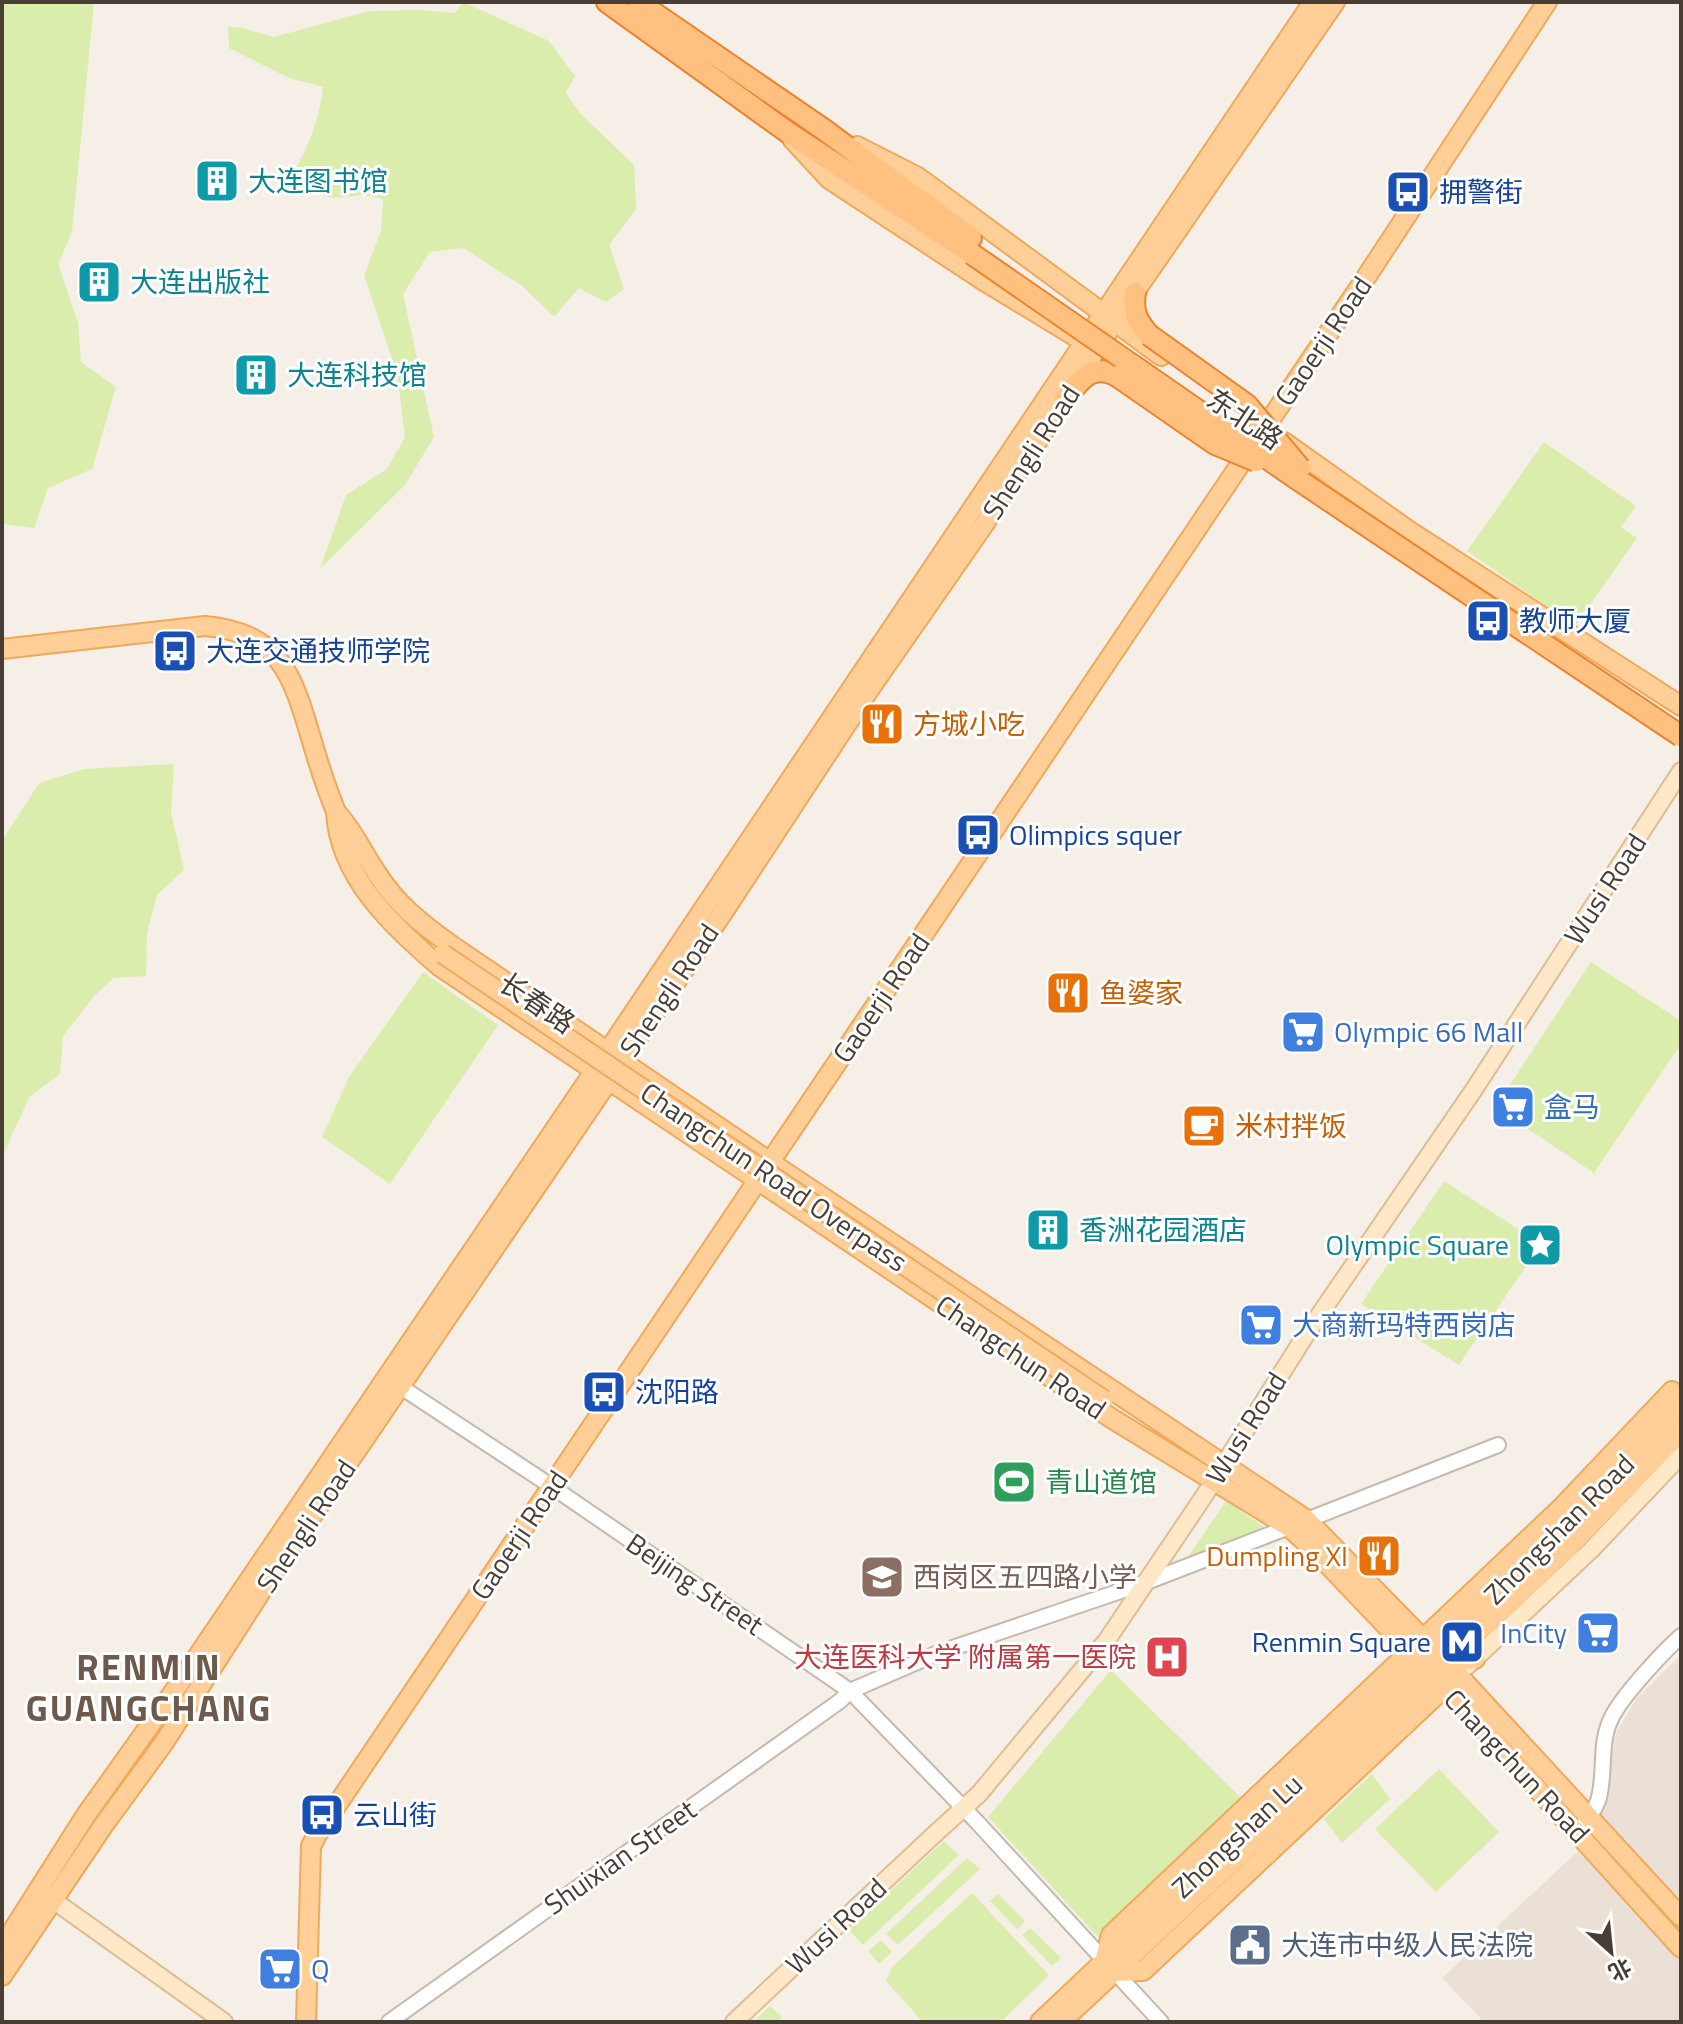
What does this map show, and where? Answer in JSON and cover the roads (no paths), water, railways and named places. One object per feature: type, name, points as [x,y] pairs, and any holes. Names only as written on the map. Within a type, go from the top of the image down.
[{"type":"highway","name":"东北路","points":[[607,2],[786,131],[974,248],[1681,736]]},
{"type":"highway","name":"东北路","points":[[638,2],[823,129],[974,248]]},
{"type":"highway","points":[[1135,293],[1135,319],[1149,335],[1247,405],[1297,472]]},
{"type":"highway","points":[[1065,399],[1092,372],[1106,370],[1215,444],[1297,472]]},
{"type":"highway","name":"东北路","points":[[1297,472],[1681,722]]},
{"type":"main road","name":"Shengli Road","points":[[2,1947],[86,1815],[602,1074],[1065,399],[1108,318],[1313,2]]},
{"type":"main road","name":"Shengli Road","points":[[1108,318],[1135,293],[1335,2]]},
{"type":"main road","name":"Gaoerji Road","points":[[306,2021],[311,1846],[1547,2]]},
{"type":"main road","name":"东北路","points":[[823,129],[918,177],[1108,318],[1408,530],[1681,706]]},
{"type":"main road","name":"东北路","points":[[786,131],[829,179],[984,281],[1092,346],[1246,455],[1681,744]]},
{"type":"main road","name":"Shengli Road","points":[[615,1055],[1092,346]]},
{"type":"main road","name":"Changchun Road","points":[[2,649],[205,626],[225,628],[254,639],[285,666],[295,685],[336,812],[359,864],[384,899],[410,927],[443,954]]},
{"type":"main road","name":"Wusi Road","points":[[734,2022],[964,1809],[1097,1653],[1307,1333],[1473,1091],[1681,771]]},
{"type":"main road","name":"长春路","points":[[336,812],[347,824],[379,878],[410,915],[770,1162]]},
{"type":"main road","name":"Changchun Road","points":[[336,812],[340,839],[366,891],[396,929],[439,966],[1111,1418],[1307,1520],[1584,1825],[1681,1917]]},
{"type":"main road","name":"Changchun Road Overpass","points":[[443,954],[1104,1400]]},
{"type":"main road","name":"Shengli Road","points":[[2,1976],[103,1826],[163,1744],[271,1576],[401,1387],[602,1074]]},
{"type":"main road","name":"Changchun Road","points":[[770,1162],[1156,1421],[1289,1527],[1434,1663]]},
{"type":"main road","points":[[1679,1391],[1439,1624],[1434,1663],[1143,1971],[1108,1967],[1111,1935],[1434,1663],[1475,1659],[1600,1540],[1681,1455]]},
{"type":"main road","name":"Zhongshan Road","points":[[1434,1663],[1572,1519],[1679,1391]]},
{"type":"main road","points":[[1104,1400],[1156,1421]]},
{"type":"main road","points":[[1104,1400],[1145,1437]]},
{"type":"main road","name":"Zhongshan Road","points":[[1434,1663],[1585,1532],[1681,1431]]},
{"type":"main road","name":"Zhongshan Lu","points":[[1040,2022],[1108,1967],[1434,1663]]},
{"type":"main road","name":"Changchun Road","points":[[1584,1825],[1681,1948]]},
{"type":"main road","points":[[53,1900],[224,2022]]},
{"type":"main road","name":"Zhongshan Lu","points":[[1061,2022],[1098,1987],[1108,1967]]},
{"type":"street","name":"Beijing Street","points":[[401,1387],[850,1691],[1161,2022]]},
{"type":"street","points":[[1307,1520],[1498,1445]]},
{"type":"street","name":"Shuixian Street","points":[[389,2022],[850,1691],[938,1653],[1144,1583],[1289,1527]]},
{"type":"street","points":[[1584,1825],[1598,1799],[1610,1720],[1636,1685],[1681,1636]]},
{"type":"street","points":[[1088,1944],[1111,1935]]},
{"type":"street","points":[[1098,1987],[1128,1988]]},
{"type":"place","name":"大连图书馆","points":[[217,181]]},
{"type":"place","name":"拥警街","points":[[1408,192]]},
{"type":"place","name":"大连出版社","points":[[99,282]]},
{"type":"place","name":"大连科技馆","points":[[256,375]]},
{"type":"place","name":"教师大厦","points":[[1488,621]]},
{"type":"place","name":"大连交通技师学院","points":[[175,651]]},
{"type":"place","name":"方城小吃","points":[[882,724]]},
{"type":"place","name":"Olimpics squer","points":[[978,835]]},
{"type":"place","name":"鱼婆家","points":[[1068,993]]},
{"type":"place","name":"Olympic 66 Mall","points":[[1303,1032]]},
{"type":"place","name":"盒马","points":[[1513,1107]]},
{"type":"place","name":"米村拌饭","points":[[1204,1126]]},
{"type":"place","name":"香洲花园酒店","points":[[1048,1230]]},
{"type":"place","name":"Olympic Square","points":[[1540,1245]]},
{"type":"place","name":"大商新玛特西岗店","points":[[1261,1325]]},
{"type":"place","name":"沈阳路","points":[[604,1392]]},
{"type":"place","name":"青山道馆","points":[[1014,1482]]},
{"type":"place","name":"Dumpling XI","points":[[1379,1556]]},
{"type":"place","name":"西岗区五四路小学","points":[[882,1577]]},
{"type":"place","name":"InCity","points":[[1598,1633]]},
{"type":"place","name":"Renmin Square","points":[[1462,1642]]},
{"type":"place","name":"大连医科大学 附属第一医院","points":[[1167,1657]]},
{"type":"place","name":"云山街","points":[[322,1815]]},
{"type":"place","name":"大连市中级人民法院","points":[[1250,1945]]},
{"type":"place","name":"Q","points":[[280,1969]]},
{"type":"district","name":"RENMIN GUANGCHANG","points":[[149,1688]]}]
